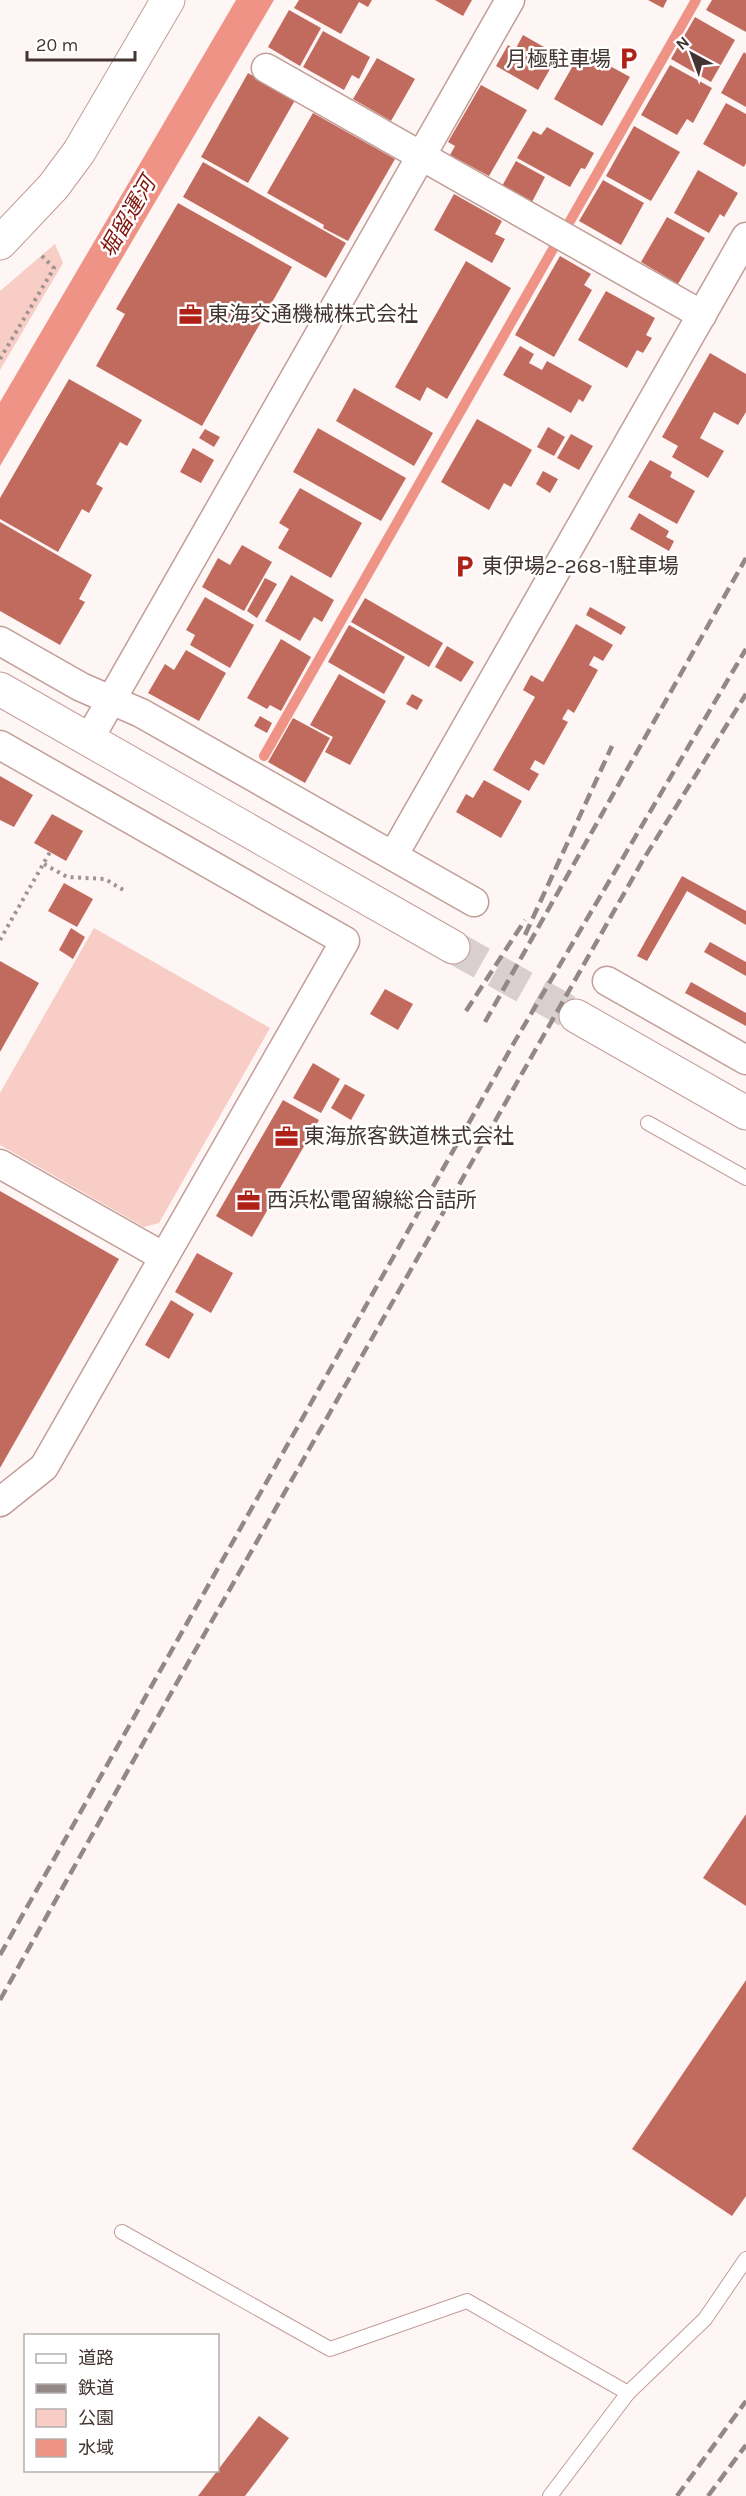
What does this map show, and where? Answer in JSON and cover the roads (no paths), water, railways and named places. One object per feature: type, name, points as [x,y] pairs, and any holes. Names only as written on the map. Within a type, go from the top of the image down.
[{"type":"street","points":[[0,243],[53,187],[79,152],[168,0]]},
{"type":"street","points":[[88,739],[510,0]]},
{"type":"street","points":[[266,68],[702,315]]},
{"type":"street","points":[[393,856],[746,237]]},
{"type":"street","points":[[0,641],[81,687],[141,713],[474,902]]},
{"type":"street","points":[[0,689],[453,947]]},
{"type":"street","points":[[0,745],[345,941],[44,1467],[0,1502]]},
{"type":"street","points":[[607,981],[746,1060]]},
{"type":"street","points":[[576,1016],[746,1113]]},
{"type":"street","points":[[0,1164],[164,1257]]},
{"type":"lane","points":[[648,1123],[746,1178]]},
{"type":"lane","points":[[122,2232],[330,2349],[467,2301],[627,2393]]},
{"type":"lane","points":[[550,2496],[627,2393],[705,2319],[746,2259]]},
{"type":"water","name":"堀留運河","points":[[236,0],[274,0],[0,466],[0,402]]},
{"type":"waterway","points":[[570,221],[696,0]]},
{"type":"waterway","points":[[264,756],[553,249]]},
{"type":"tunnel","points":[[453,947],[576,1016]]},
{"type":"railway","points":[[485,1022],[746,558]]},
{"type":"railway","points":[[0,1955],[515,1041],[746,649]]},
{"type":"railway","points":[[0,2000],[175,1686],[643,860],[746,694]]},
{"type":"railway","points":[[525,935],[612,746]]},
{"type":"railway","points":[[466,1011],[525,920]]},
{"type":"railway","points":[[677,2496],[746,2401]]},
{"type":"railway","points":[[708,2496],[746,2445]]},
{"type":"place","name":"月極駐車場","points":[[629,59]]},
{"type":"place","name":"東海交通機械株式会社","points":[[190,314]]},
{"type":"place","name":"東伊場2-268-1駐車場","points":[[464,566]]},
{"type":"place","name":"東海旅客鉄道株式会社","points":[[286,1136]]},
{"type":"place","name":"西浜松電留線総合詰所","points":[[249,1200]]}]
